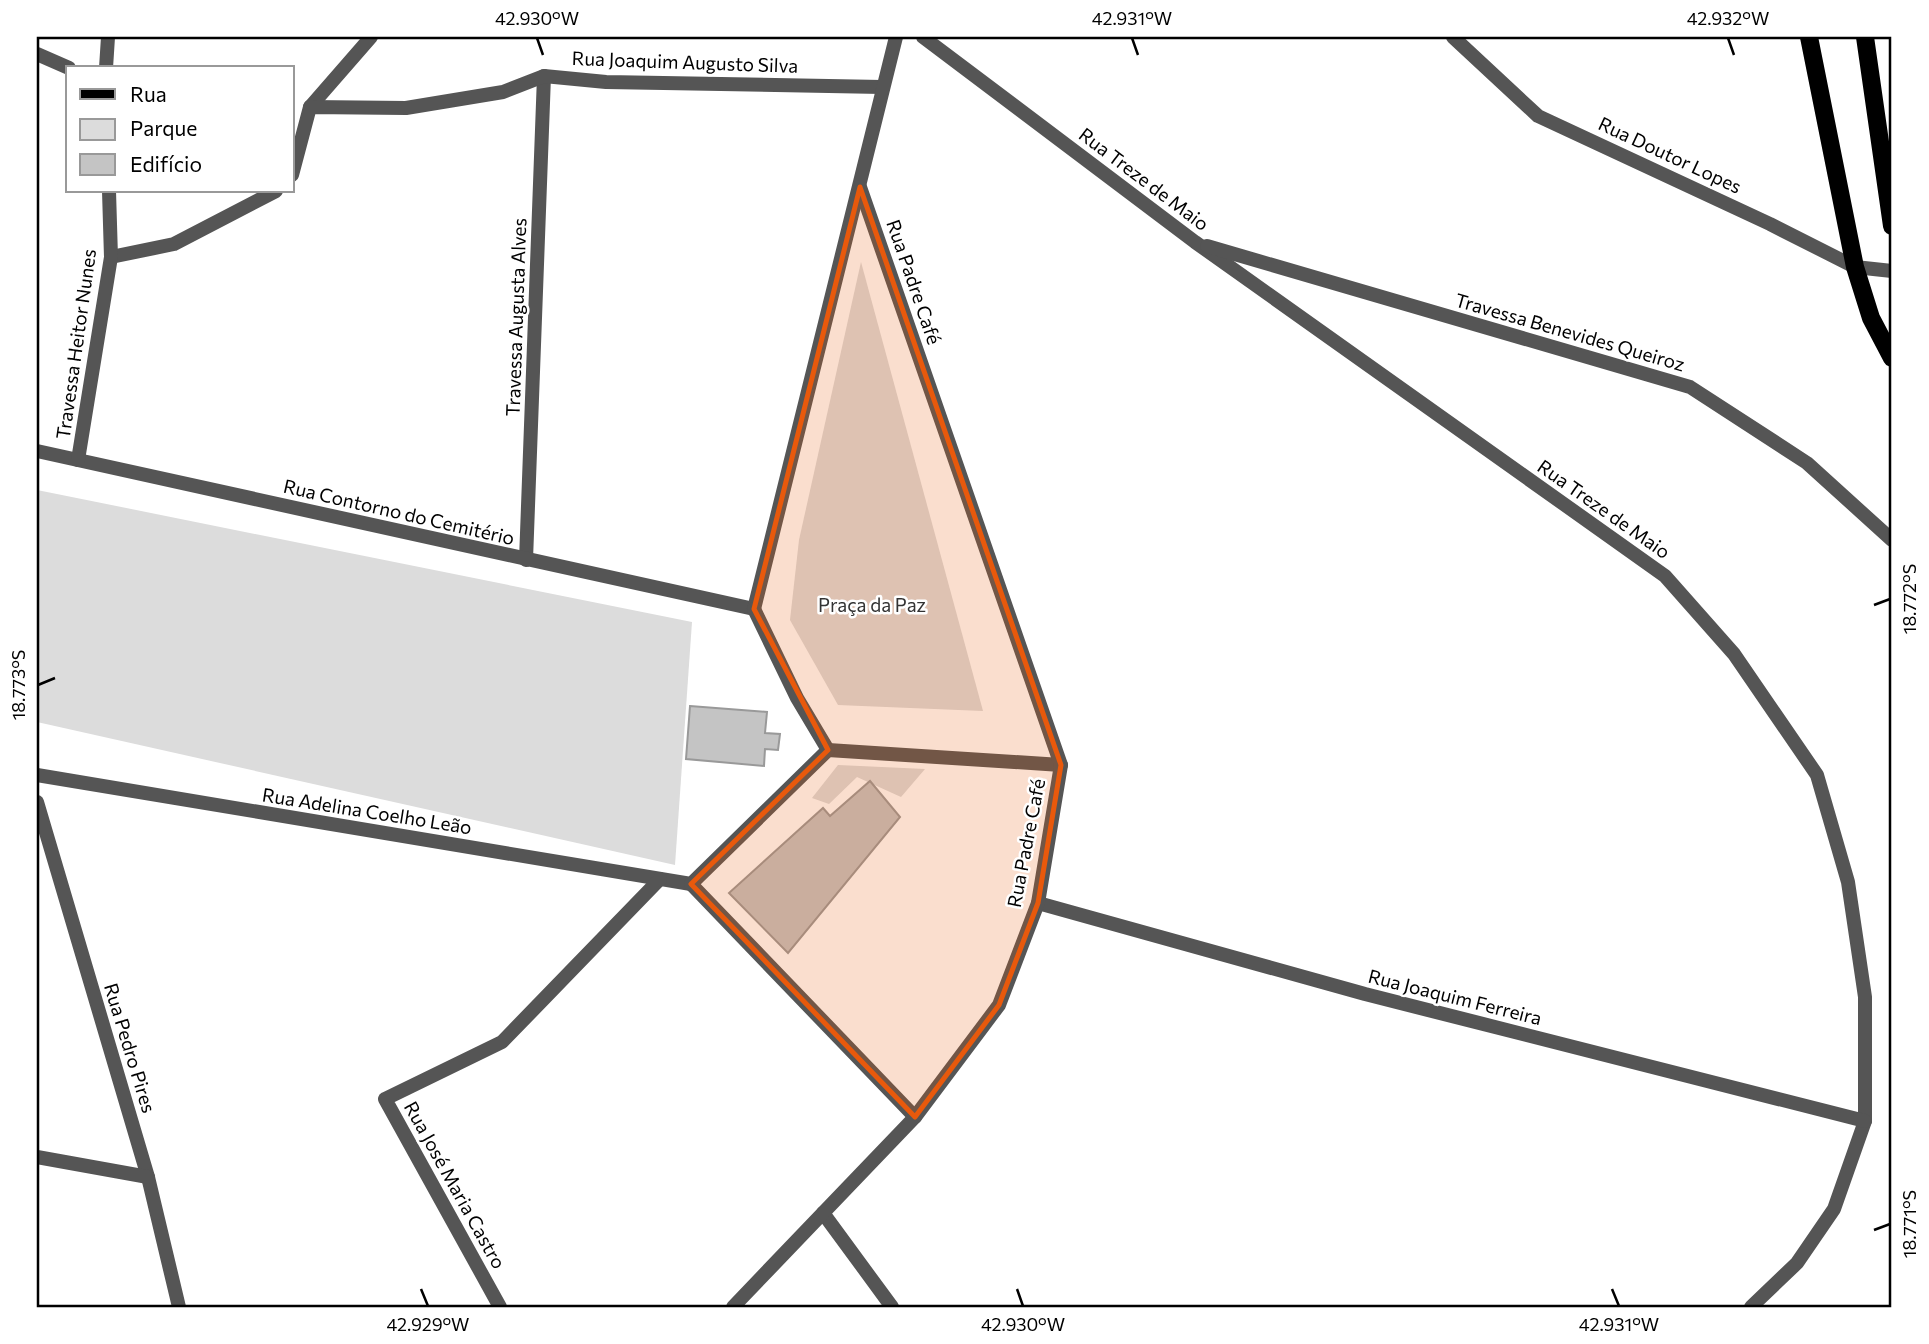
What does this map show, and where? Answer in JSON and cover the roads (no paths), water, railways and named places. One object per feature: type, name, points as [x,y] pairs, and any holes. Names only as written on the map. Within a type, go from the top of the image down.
[{"type":"main road","points":[[1810,37],[1855,267],[1871,318],[1892,358]]},
{"type":"main road","points":[[1865,37],[1892,226]]},
{"type":"street","points":[[106,66],[108,37]]},
{"type":"street","points":[[294,167],[310,107],[371,37]]},
{"type":"street","points":[[828,750],[796,698],[754,609],[798,424],[860,187],[881,86],[896,37]]},
{"type":"street","name":"Rua Treze de Maio","points":[[923,37],[1195,242],[1665,576],[1734,654],[1817,775],[1848,882],[1865,997],[1865,1121],[1834,1209],[1797,1263],[1751,1307]]},
{"type":"street","name":"Rua Doutor Lopes","points":[[1453,37],[1538,116],[1758,218],[1855,267],[1892,271]]},
{"type":"street","points":[[37,54],[66,67]]},
{"type":"street","name":"Rua Joaquim Augusto Silva","points":[[310,107],[406,108],[503,92],[544,76],[606,82],[881,86]]},
{"type":"street","name":"Travessa Augusta Alves","points":[[526,560],[544,76]]},
{"type":"street","name":"Rua Padre Café","points":[[733,1307],[915,1117],[999,1005],[1038,903],[1060,765],[860,187]]},
{"type":"street","name":"Travessa Heitor Nunes","points":[[78,460],[111,257],[108,192]]},
{"type":"street","points":[[111,257],[174,244],[274,192]]},
{"type":"street","name":"Travessa Benevides Queiroz","points":[[1195,242],[1690,387],[1807,463],[1892,540]]},
{"type":"street","name":"Rua Contorno do Cemitério","points":[[37,451],[754,609]]},
{"type":"street","points":[[915,1117],[691,884],[828,750],[1060,765]]},
{"type":"street","name":"Rua Adelina Coelho Leão","points":[[37,775],[691,884]]},
{"type":"street","name":"Rua Pedro Pires","points":[[37,802],[148,1177],[179,1307]]},
{"type":"street","name":"Rua José Maria Castro","points":[[500,1307],[385,1099],[502,1042],[660,879]]},
{"type":"street","name":"Rua Joaquim Ferreira","points":[[1038,903],[1365,994],[1865,1121]]},
{"type":"street","points":[[37,1157],[148,1177]]},
{"type":"street","points":[[823,1213],[892,1307]]},
{"type":"park label","name":"Praça da Paz","points":[[872,605]]}]
